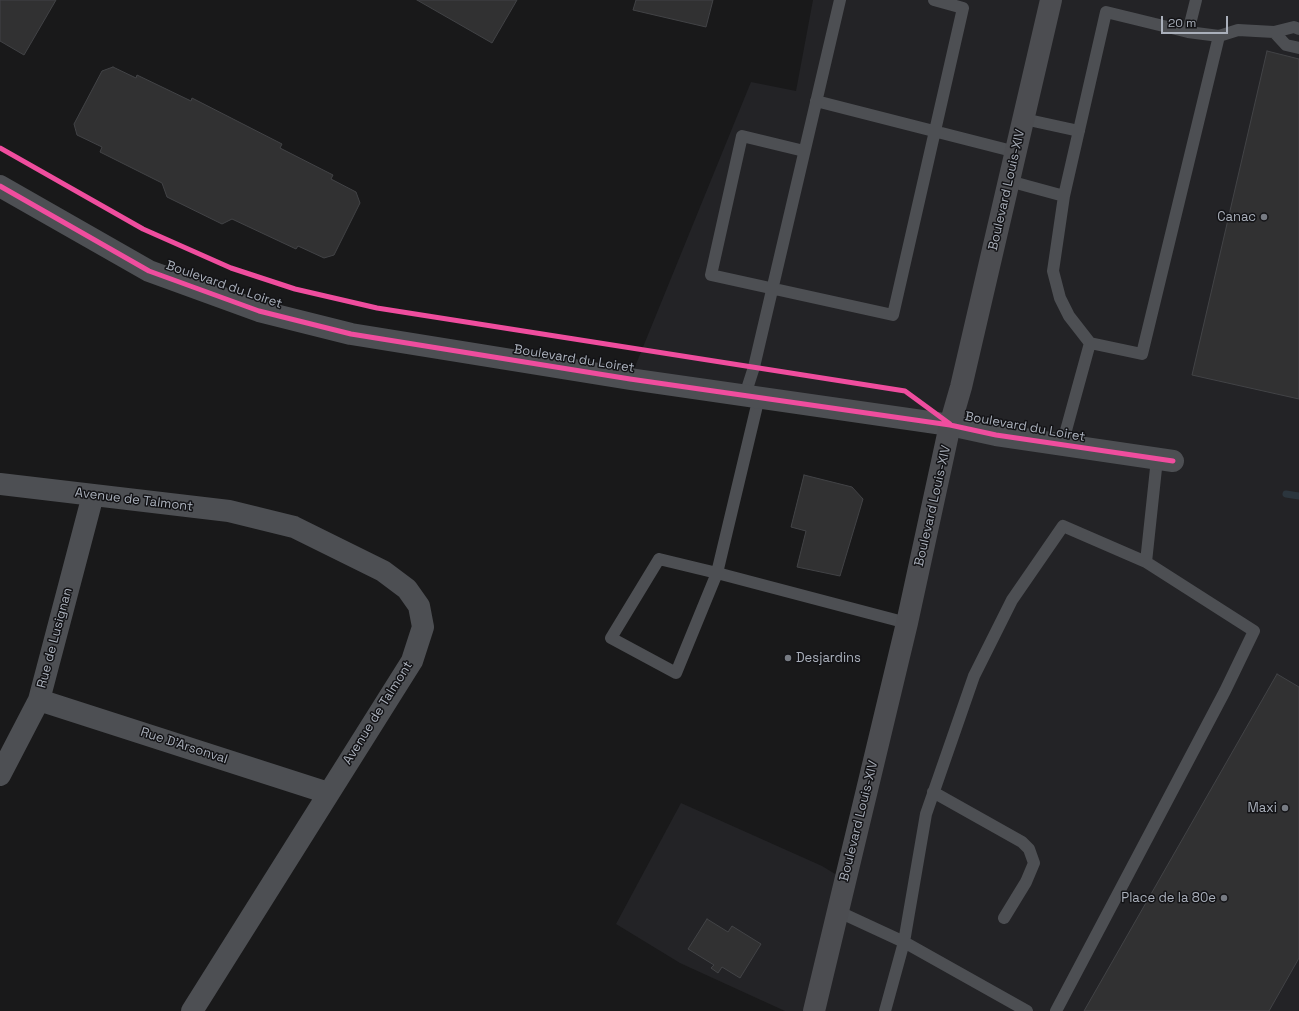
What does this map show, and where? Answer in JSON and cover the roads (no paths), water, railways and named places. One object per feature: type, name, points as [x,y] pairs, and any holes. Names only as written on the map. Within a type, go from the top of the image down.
[{"type":"main road","name":"Boulevard Louis-XIV","points":[[814,1011],[907,623],[950,425],[961,388],[1051,0]]},
{"type":"street","name":"Boulevard du Loiret","points":[[0,186],[149,271],[259,311],[351,334],[950,425],[996,435],[1165,460]]},
{"type":"street","name":"Avenue de Talmont","points":[[0,484],[229,511],[294,527],[383,570],[406,589],[419,606],[423,627],[412,661],[192,1011]]},
{"type":"street","name":"Rue de Lusignan","points":[[0,775],[39,700],[93,495]]},
{"type":"street","name":"Rue D'Arsonval","points":[[39,700],[328,793]]},
{"type":"lane","points":[[840,0],[771,288],[754,367],[752,396],[717,573],[676,673],[611,638],[660,559],[717,573],[907,623]]},
{"type":"lane","points":[[804,151],[742,136],[711,275],[893,315],[963,8],[934,0]]},
{"type":"lane","points":[[1188,32],[1196,0]]},
{"type":"lane","points":[[1219,36],[1142,354],[1090,343],[1069,316],[1060,298],[1053,271],[1064,196],[1106,12],[1188,32],[1219,36],[1238,30],[1274,32],[1294,27],[1299,29]]},
{"type":"lane","points":[[1274,32],[1286,45],[1299,48]]},
{"type":"lane","points":[[816,101],[1016,152]]},
{"type":"lane","points":[[1024,118],[1079,131]]},
{"type":"lane","points":[[1009,181],[1064,196]]},
{"type":"lane","points":[[1062,445],[1090,343]]},
{"type":"lane","points":[[1146,562],[1165,460]]},
{"type":"lane","points":[[885,1011],[904,942],[926,814],[974,676],[1012,600],[1063,526],[1146,562],[1254,631],[1225,691],[1056,1011]]},
{"type":"lane","points":[[934,792],[1022,842],[1029,849],[1034,863],[1026,882],[1004,918]]},
{"type":"lane","points":[[837,911],[904,942],[1027,1011]]},
{"type":"waterway","points":[[1286,494],[1299,496]]},
{"type":"place","name":"Canac","points":[[1264,217]]},
{"type":"place","name":"Desjardins","points":[[788,658]]},
{"type":"place","name":"Maxi","points":[[1285,808]]},
{"type":"place","name":"Place de la 80e","points":[[1224,898]]}]
